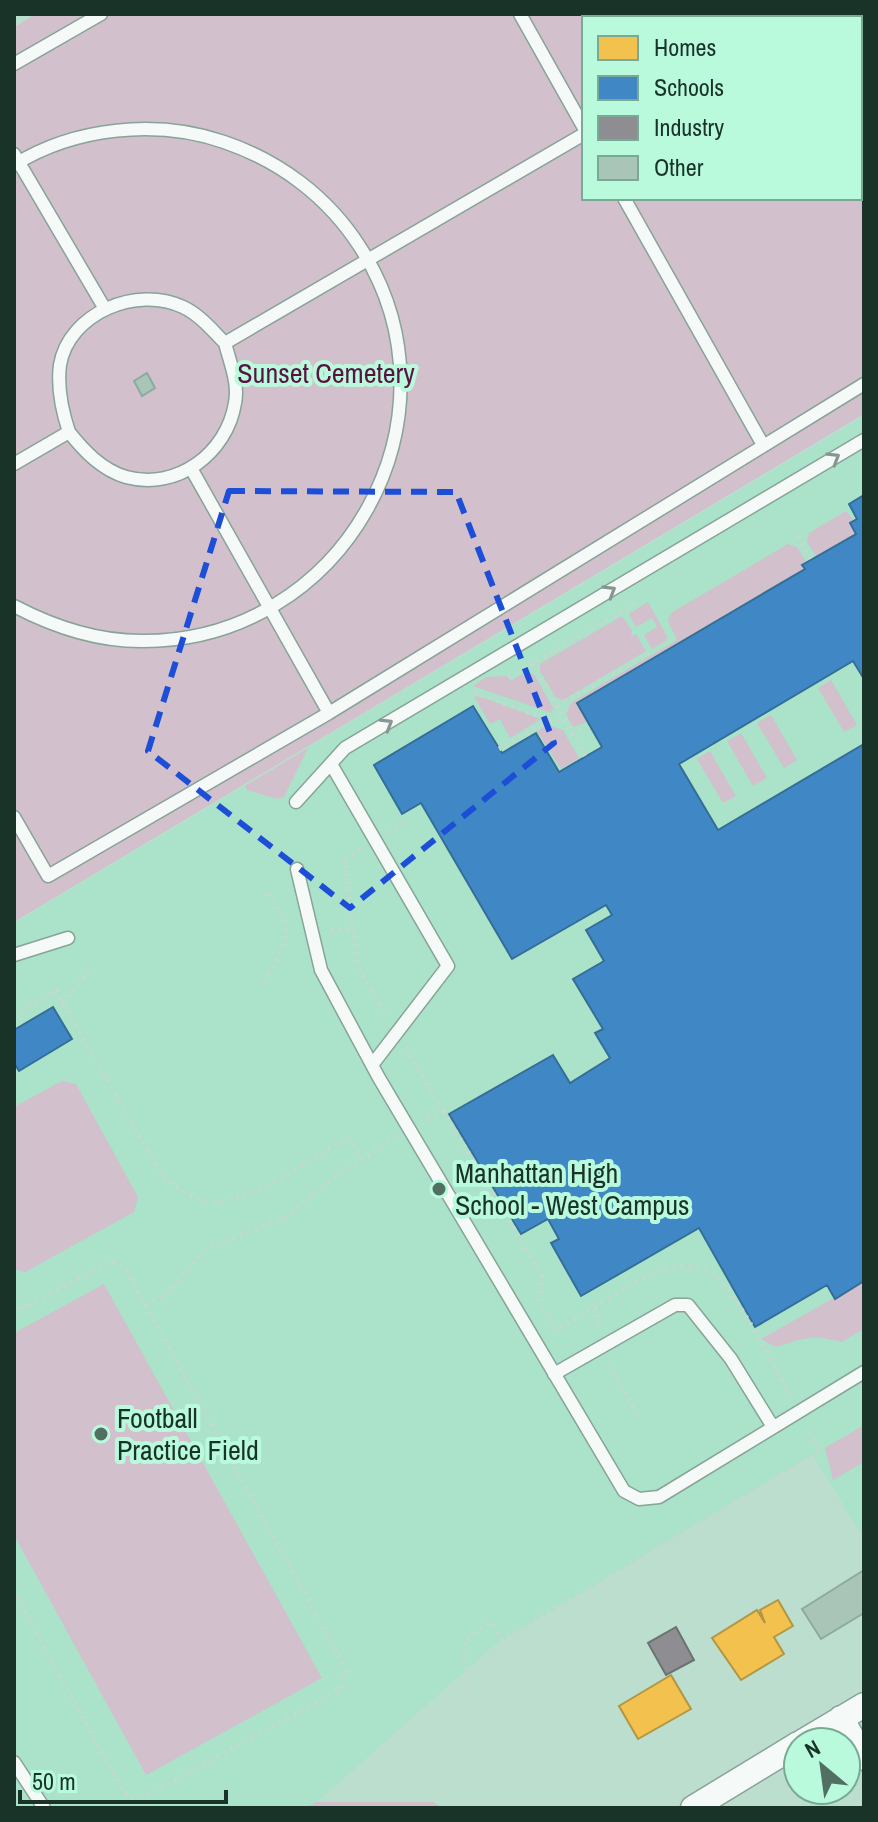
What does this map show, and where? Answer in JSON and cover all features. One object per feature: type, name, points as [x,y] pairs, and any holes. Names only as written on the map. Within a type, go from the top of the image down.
[{"type":"street","points":[[828,1726],[864,1705]]},
{"type":"street","points":[[841,1718],[864,1758]]},
{"type":"street","points":[[693,1808],[782,1754]]},
{"type":"lane","points":[[14,64],[101,14]]},
{"type":"lane","points":[[520,14],[582,127]]},
{"type":"lane","points":[[14,606],[74,632],[141,641],[208,633],[270,608],[315,575],[346,543],[375,495],[391,454],[399,421],[399,354],[383,289],[368,258],[343,222],[303,183],[256,154],[214,138],[159,130],[114,131],[60,144],[16,160],[105,309]]},
{"type":"lane","points":[[225,343],[582,132]]},
{"type":"lane","points":[[625,200],[763,445]]},
{"type":"lane","points":[[141,300],[164,301],[196,315],[225,343],[236,386],[235,405],[222,439],[192,470],[145,479],[126,477],[86,454],[69,432],[61,410],[60,366],[67,345],[83,324],[105,309],[141,300]]},
{"type":"lane","points":[[14,817],[48,876],[329,713],[864,384]]},
{"type":"lane","points":[[14,464],[69,432]]},
{"type":"lane","points":[[296,802],[345,748],[864,440]]},
{"type":"lane","points":[[192,470],[329,713]]},
{"type":"lane","points":[[328,768],[448,966],[395,1030],[372,1065]]},
{"type":"lane","points":[[297,869],[321,970],[372,1065],[624,1491],[639,1499],[659,1497],[864,1372]]},
{"type":"lane","points":[[14,955],[68,938]]},
{"type":"lane","points":[[554,1374],[675,1305],[688,1305],[731,1359],[773,1427]]},
{"type":"lane","points":[[14,1762],[44,1808]]},
{"type":"path","points":[[798,536],[811,560]]},
{"type":"path","points":[[509,677],[641,600]]},
{"type":"path","points":[[557,706],[651,652]]},
{"type":"path","points":[[533,664],[585,756]]},
{"type":"path","points":[[455,683],[549,720],[566,722]]},
{"type":"path","points":[[499,749],[549,720]]},
{"type":"path","points":[[572,734],[585,727]]},
{"type":"path","points":[[409,821],[345,859],[358,966],[542,1276],[539,1301],[556,1330],[659,1271],[680,1266],[704,1269],[720,1280],[737,1305],[820,1452],[501,1640],[490,1622],[471,1634],[464,1641],[466,1685]]},
{"type":"path","points":[[264,982],[286,940],[285,917],[265,889]]},
{"type":"path","points":[[63,1004],[89,970]]},
{"type":"path","points":[[14,1015],[56,991],[163,1176],[175,1186],[206,1201],[230,1201],[349,1138],[363,1158]]},
{"type":"path","points":[[146,1305],[168,1293],[207,1248],[287,1217],[363,1158],[443,1111]]},
{"type":"path","points":[[14,1299],[17,1311],[111,1261],[125,1268],[346,1671],[341,1689],[140,1799],[132,1799],[122,1789],[14,1592]]},
{"type":"highlighted area","points":[[229,491],[456,492],[554,743],[350,908],[148,751]]},
{"type":"shaded area","name":"Manhattan High School - West Campus","points":[[864,416],[864,1539],[813,1455],[492,1647],[317,1802],[304,1808],[17,1808],[14,1802],[14,923]]},
{"type":"green space","name":"Sunset Cemetery","points":[[36,14],[864,14],[864,414],[14,922],[14,27]]},
{"type":"green space","points":[[846,511],[854,521],[850,524],[856,534],[816,556],[807,542],[809,533]]},
{"type":"green space","points":[[788,544],[797,547],[807,563],[803,565],[805,569],[577,703],[587,722],[573,727],[566,714],[571,703],[677,640],[668,621],[671,613]]},
{"type":"green space","points":[[648,602],[667,636],[666,641],[652,649],[644,635],[657,627],[652,618],[636,627],[629,614]]},
{"type":"green space","points":[[622,616],[632,630],[631,636],[636,634],[646,651],[563,700],[556,698],[540,671],[540,664]]},
{"type":"green space","points":[[526,672],[534,674],[553,708],[552,713],[473,686],[486,677],[507,676],[510,681]]},
{"type":"green space","points":[[831,680],[857,725],[844,732],[818,688]]},
{"type":"green space","points":[[474,696],[541,719],[510,738],[500,719],[490,724]]},
{"type":"green space","points":[[771,715],[797,760],[784,768],[757,723]]},
{"type":"green space","points":[[548,725],[563,730],[579,758],[561,769],[537,731]]},
{"type":"green space","points":[[741,733],[767,778],[753,786],[727,741]]},
{"type":"green space","points":[[308,748],[284,797],[277,799],[247,790],[245,786]]},
{"type":"green space","points":[[710,751],[736,796],[723,803],[697,759]]},
{"type":"green space","points":[[62,1081],[76,1084],[138,1197],[134,1212],[25,1272],[14,1269],[14,1107]]},
{"type":"green space","points":[[864,1281],[864,1329],[842,1342],[808,1338],[776,1347],[761,1339]]},
{"type":"green space","name":"Football Practice Field","points":[[104,1284],[322,1678],[146,1775],[14,1535],[14,1333]]},
{"type":"green space","points":[[864,1425],[864,1462],[833,1480],[825,1448]]},
{"type":"green space","points":[[317,1802],[433,1802],[444,1808],[304,1808]]},
{"type":"building: Homes","points":[[778,1600],[793,1626],[774,1637],[784,1654],[741,1680],[712,1638],[757,1610],[765,1623],[760,1610]]},
{"type":"building: Homes","points":[[671,1675],[691,1709],[638,1739],[619,1706]]},
{"type":"building: Schools","points":[[864,495],[864,679],[853,661],[679,764],[718,830],[864,744],[864,1281],[835,1299],[827,1285],[755,1327],[699,1228],[581,1296],[551,1243],[559,1239],[548,1219],[521,1234],[449,1114],[553,1055],[570,1083],[610,1058],[595,1033],[603,1029],[573,979],[604,961],[586,930],[612,915],[606,905],[512,959],[421,803],[402,814],[374,765],[473,706],[502,753],[536,733],[559,772],[602,747],[577,703],[805,569],[802,565],[856,534],[850,523],[857,519],[849,504]]},
{"type":"building: Schools","points":[[53,1007],[72,1039],[19,1071],[14,1063],[14,1030]]},
{"type":"building: Industry","points":[[676,1627],[694,1660],[666,1675],[648,1643]]},
{"type":"building: Other","points":[[147,373],[155,388],[142,396],[134,381]]},
{"type":"building: Other","points":[[864,1570],[864,1613],[821,1639],[802,1609]]},
{"type":"place","name":"Manhattan High School - West Campus","points":[[439,1189]]},
{"type":"place","name":"Football Practice Field","points":[[101,1434]]}]
